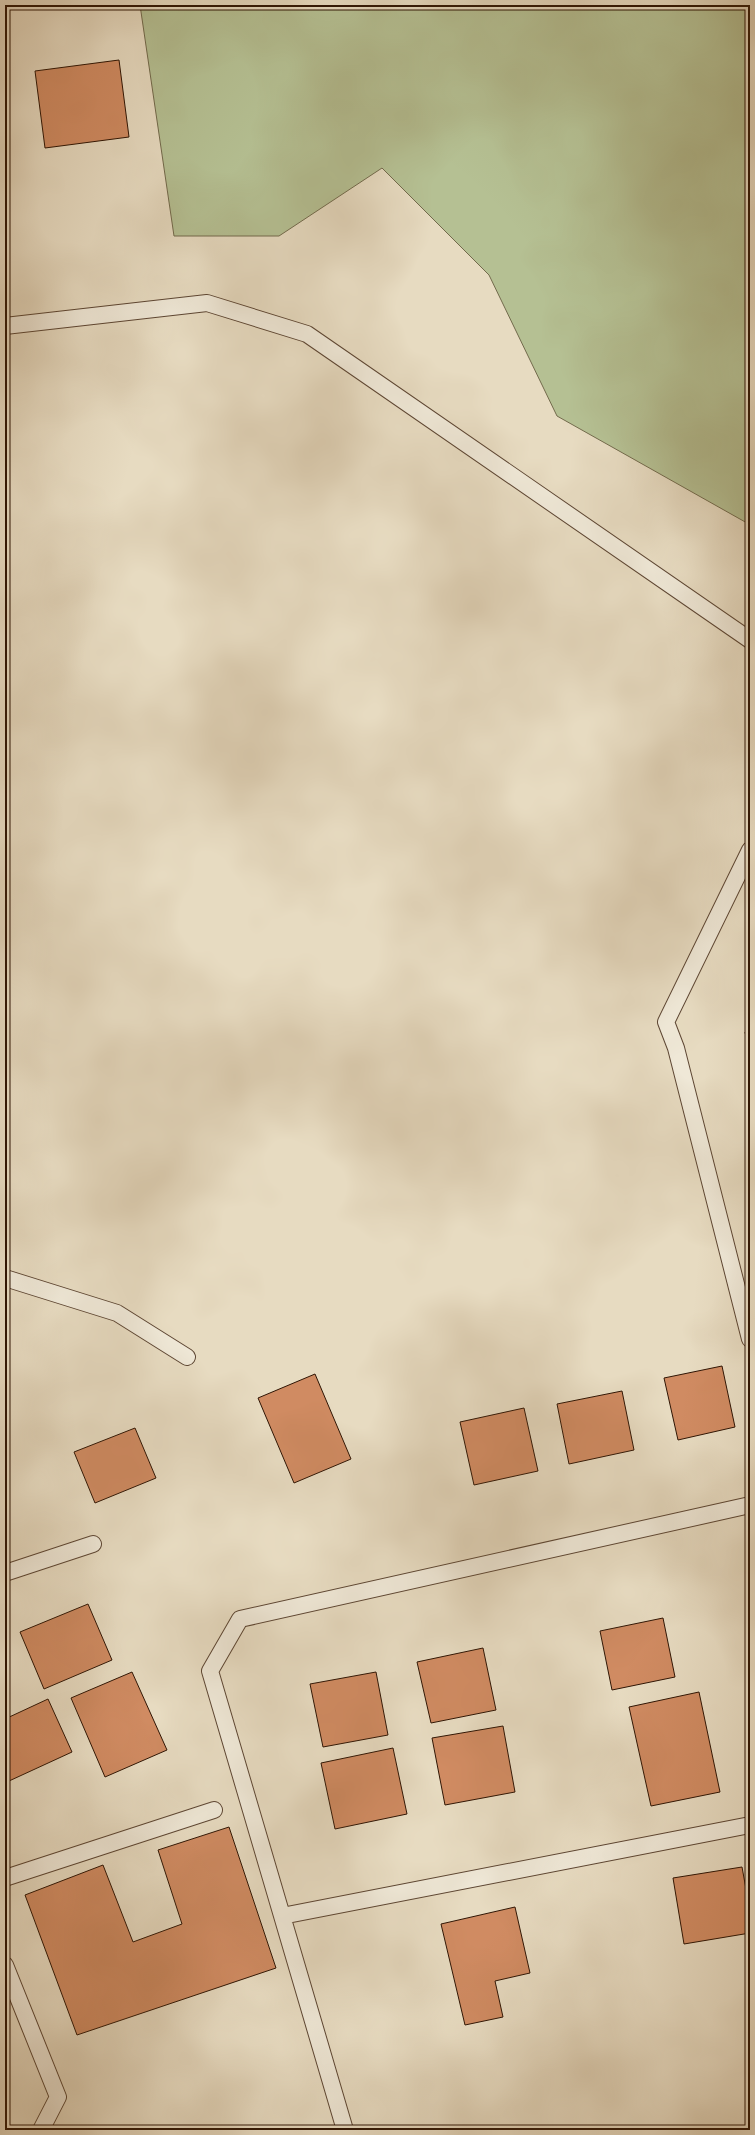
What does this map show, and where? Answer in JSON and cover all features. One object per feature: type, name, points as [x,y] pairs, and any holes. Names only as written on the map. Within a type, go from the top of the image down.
[{"type":"lane","points":[[5,326],[207,303],[307,334],[750,640]]},
{"type":"lane","points":[[750,850],[666,1022],[676,1048],[750,1339]]},
{"type":"lane","points":[[5,1278],[117,1313],[187,1358]]},
{"type":"lane","points":[[345,2130],[210,1671],[240,1619],[750,1505]]},
{"type":"lane","points":[[5,1573],[93,1544]]},
{"type":"lane","points":[[5,1878],[214,1810]]},
{"type":"lane","points":[[282,1916],[750,1825]]},
{"type":"lane","points":[[5,1965],[58,2097],[41,2130]]},
{"type":"green space","points":[[140,5],[750,5],[750,528],[747,523],[557,416],[489,275],[382,168],[279,236],[174,236]]},
{"type":"building","points":[[119,60],[129,137],[45,148],[35,71]]},
{"type":"building","points":[[750,1031],[750,1057],[745,1032]]},
{"type":"building","points":[[722,1366],[735,1427],[678,1440],[664,1378]]},
{"type":"building","points":[[315,1374],[351,1459],[294,1483],[258,1398]]},
{"type":"building","points":[[622,1391],[634,1450],[569,1464],[557,1404]]},
{"type":"building","points":[[524,1408],[538,1471],[474,1485],[460,1422]]},
{"type":"building","points":[[135,1428],[156,1478],[95,1503],[74,1452]]},
{"type":"building","points":[[88,1604],[112,1660],[44,1689],[20,1632]]},
{"type":"building","points":[[663,1618],[675,1677],[612,1690],[600,1631]]},
{"type":"building","points":[[483,1648],[496,1710],[431,1723],[417,1662]]},
{"type":"building","points":[[132,1672],[167,1750],[105,1777],[71,1698]]},
{"type":"building","points":[[376,1672],[388,1735],[323,1747],[310,1684]]},
{"type":"building","points":[[699,1692],[720,1792],[651,1806],[629,1707]]},
{"type":"building","points":[[48,1699],[72,1752],[9,1781],[5,1773],[5,1719]]},
{"type":"building","points":[[503,1726],[515,1792],[445,1805],[432,1738]]},
{"type":"building","points":[[393,1748],[407,1814],[335,1829],[321,1763]]},
{"type":"building","points":[[229,1827],[276,1968],[77,2035],[25,1895],[103,1865],[133,1942],[182,1924],[158,1850]]},
{"type":"building","points":[[742,1867],[750,1911],[750,1933],[684,1944],[673,1878]]},
{"type":"building","points":[[515,1907],[530,1973],[495,1981],[503,2017],[465,2025],[441,1924]]}]
